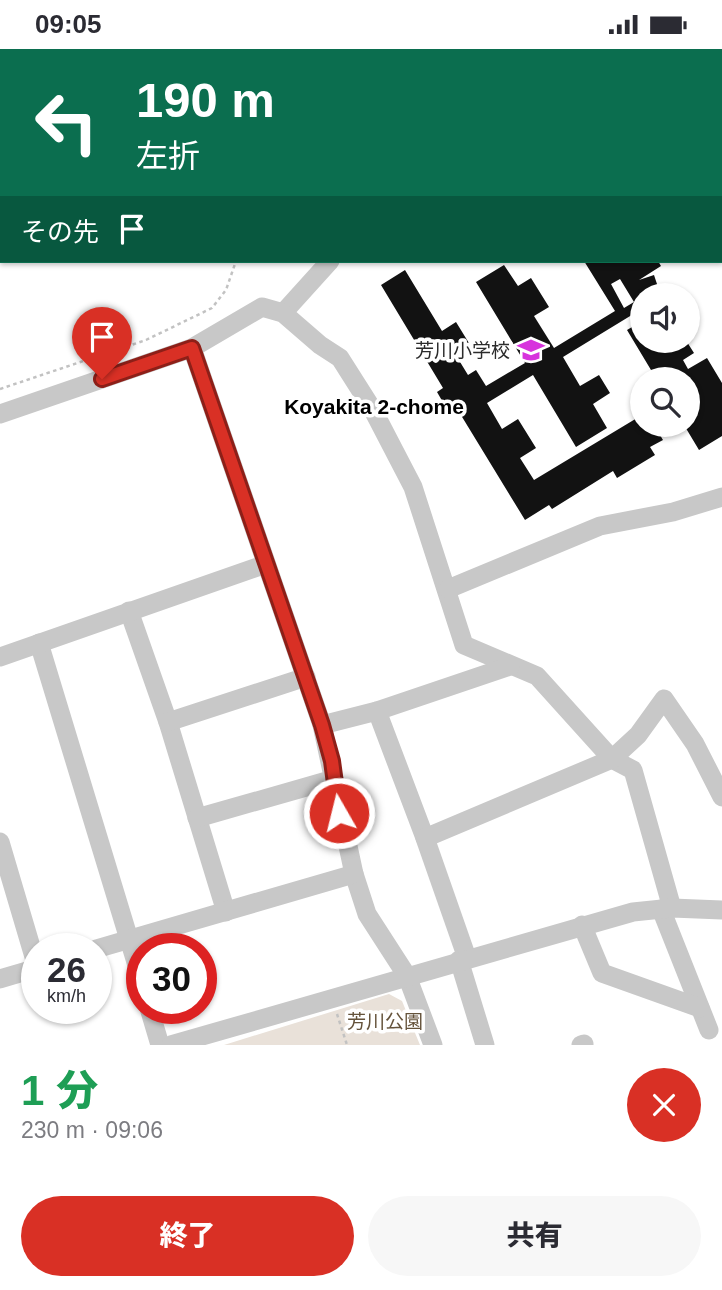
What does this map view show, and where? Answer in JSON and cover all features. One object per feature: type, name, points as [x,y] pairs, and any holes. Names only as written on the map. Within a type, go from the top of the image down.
[{"type":"street","points":[[283,313],[328,263]]},
{"type":"street","points":[[0,414],[192,348],[262,307],[283,313],[320,345],[340,358],[373,410],[413,487],[464,645],[537,676],[612,759],[633,770],[667,909],[709,1030]]},
{"type":"street","points":[[192,348],[322,725],[354,874],[367,914],[407,976],[433,1045]]},
{"type":"street","points":[[448,589],[600,526],[673,512],[722,497]]},
{"type":"street","points":[[0,657],[266,564]]},
{"type":"street","points":[[129,611],[167,722],[226,912]]},
{"type":"street","points":[[39,643],[128,933]]},
{"type":"street","points":[[322,725],[377,711],[510,666]]},
{"type":"street","points":[[167,722],[306,677]]},
{"type":"street","points":[[425,838],[612,759],[638,735],[664,699],[695,744],[722,797]]},
{"type":"street","points":[[377,711],[425,838],[463,959],[485,1045]]},
{"type":"street","points":[[197,818],[334,779]]},
{"type":"street","points":[[0,842],[27,933]]},
{"type":"street","points":[[151,933],[354,874]]},
{"type":"street","points":[[172,1045],[633,912],[667,909],[722,910]]},
{"type":"street","points":[[582,925],[602,973],[700,1008]]},
{"type":"street","points":[[0,979],[21,973]]},
{"type":"street","points":[[154,1024],[160,1045]]},
{"type":"path","points":[[0,389],[146,340],[212,308],[226,290],[235,263]]},
{"type":"path","points":[[338,1018],[347,1045]]},
{"type":"green space","name":"芳川公園","points":[[389,994],[402,1001],[420,1045],[224,1045]]},
{"type":"building","points":[[585,263],[659,263],[661,266],[639,280],[654,275],[657,283],[630,283],[630,295],[620,279],[611,284],[624,308],[630,304],[630,316],[563,357],[580,386],[599,375],[610,393],[593,404],[607,428],[576,447],[533,375],[487,403],[502,429],[518,419],[536,448],[520,458],[534,480],[630,422],[630,437],[661,437],[663,440],[650,447],[655,455],[617,478],[613,471],[552,509],[549,505],[525,520],[456,407],[448,411],[437,392],[443,388],[381,285],[405,270],[442,331],[456,322],[472,348],[457,357],[468,375],[476,370],[486,386],[525,363],[476,282],[504,265],[518,286],[531,278],[549,307],[534,316],[554,348],[615,311]]},
{"type":"building","points":[[641,353],[694,353],[683,360],[687,367],[649,367]]},
{"type":"building","points":[[707,358],[722,383],[722,436],[699,450],[691,437],[700,437],[700,367],[691,367]]},
{"type":"place","name":"芳川小学校","points":[[531,350]]},
{"type":"district","name":"Koyakita 2-chome","points":[[374,407]]},
{"type":"route","points":[[102,379],[192,348],[322,725],[332,761],[339,813]]}]
